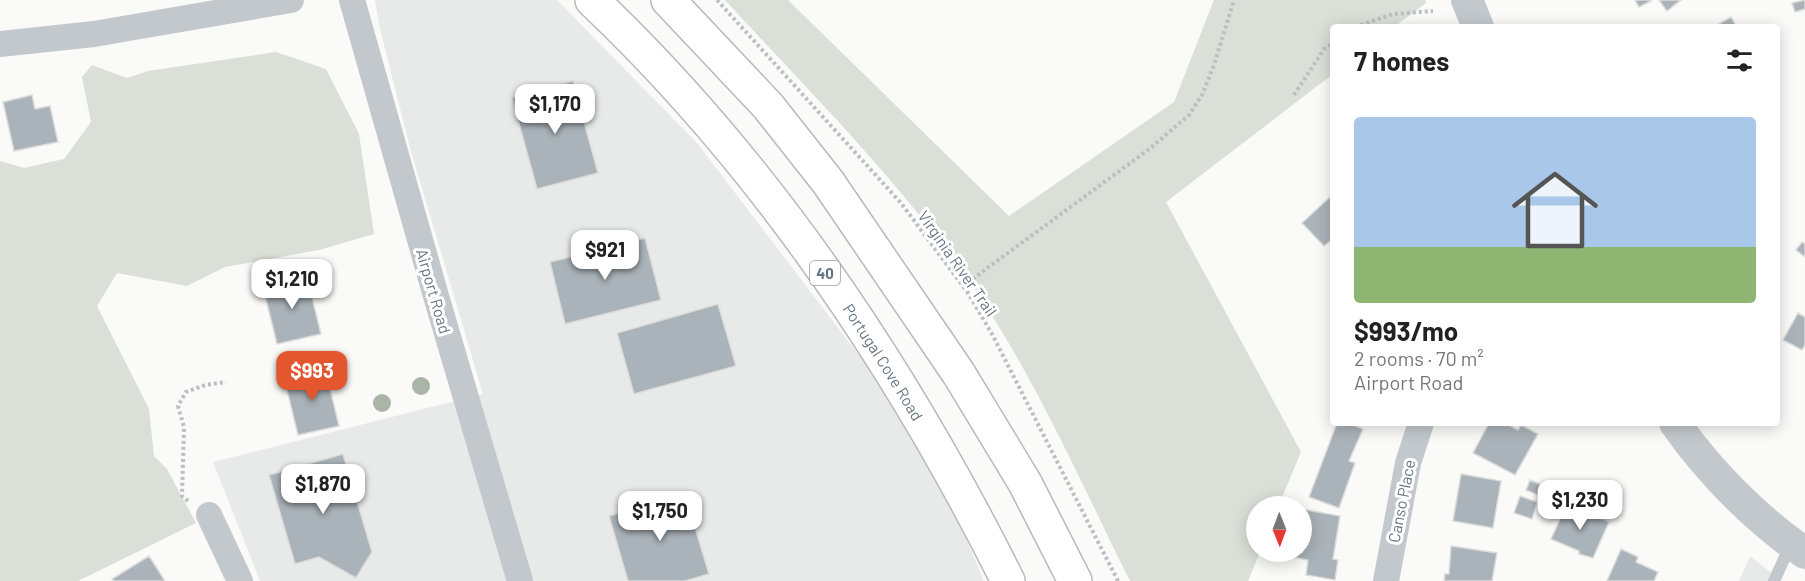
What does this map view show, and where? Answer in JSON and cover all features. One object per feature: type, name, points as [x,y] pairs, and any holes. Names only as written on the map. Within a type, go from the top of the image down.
[{"type":"main road","name":"Portugal Cove Road","points":[[592,0],[641,46],[716,130],[789,222],[855,315],[922,419],[1008,581]]},
{"type":"main road","points":[[668,0],[768,106],[834,191],[959,374],[1025,483],[1075,581]]},
{"type":"street","points":[[0,44],[94,34],[291,0]]},
{"type":"street","name":"Airport Road","points":[[352,0],[438,305],[520,581]]},
{"type":"street","points":[[1467,0],[1477,24]]},
{"type":"street","name":"Canso Place","points":[[1386,581],[1408,463],[1420,426]]},
{"type":"street","points":[[1678,426],[1709,465],[1765,521],[1798,548]]},
{"type":"street","points":[[209,515],[240,581]]},
{"type":"lane","points":[[1774,581],[1798,548]]},
{"type":"path","name":"Virginia River Trail","points":[[717,0],[901,203],[963,286],[992,334],[1118,581]]},
{"type":"path","points":[[963,286],[1148,150],[1189,115],[1202,95],[1214,65],[1234,0]]},
{"type":"path","points":[[1364,24],[1393,14],[1433,11]]},
{"type":"path","points":[[1294,94],[1324,49],[1330,45]]},
{"type":"path","points":[[209,515],[182,496],[184,426],[178,406],[186,392],[205,385],[226,382]]},
{"type":"shaded area","points":[[375,0],[557,0],[697,143],[897,405],[947,494],[984,581],[260,581],[213,462],[483,394],[410,148],[380,29]]},
{"type":"shaded area","points":[[725,0],[788,0],[1009,216],[1174,102],[1214,0],[1425,0],[1426,3],[1398,24],[1330,24],[1330,76],[1166,202],[1301,452],[1283,496],[1246,496],[1246,562],[1256,562],[1248,581],[1130,581],[1042,403],[1003,333],[924,220],[859,145]]},
{"type":"shaded area","points":[[276,52],[326,69],[359,134],[374,234],[319,250],[225,267],[187,286],[117,273],[97,306],[149,409],[154,456],[167,469],[196,523],[78,581],[0,581],[0,161],[24,168],[64,159],[91,122],[82,77],[92,65],[127,78],[148,71]]},
{"type":"shaded area","points":[[1750,556],[1782,581],[1739,581]]},
{"type":"building","points":[[1635,0],[1651,0],[1651,1],[1639,7]]},
{"type":"building","points":[[1659,0],[1681,0],[1667,11]]},
{"type":"building","points":[[1805,0],[1805,9],[1795,12],[1792,3]]},
{"type":"building","points":[[1731,17],[1735,24],[1719,24]]},
{"type":"building","points":[[573,81],[598,173],[537,189],[512,98]]},
{"type":"building","points":[[32,95],[35,109],[50,106],[58,142],[14,151],[3,102]]},
{"type":"building","points":[[1330,197],[1330,241],[1324,246],[1302,223]]},
{"type":"building","points":[[645,238],[661,300],[565,324],[550,262]]},
{"type":"building","points":[[1802,242],[1805,244],[1805,257],[1796,250]]},
{"type":"building","points":[[307,277],[321,334],[277,344],[263,287]]},
{"type":"building","points":[[718,304],[736,366],[634,394],[617,333]]},
{"type":"building","points":[[1798,313],[1805,317],[1805,345],[1802,350],[1783,340]]},
{"type":"building","points":[[325,368],[339,426],[298,435],[284,378]]},
{"type":"building","points":[[1336,426],[1356,426],[1363,429],[1349,461],[1355,463],[1339,508],[1309,496]]},
{"type":"building","points":[[1487,426],[1511,426],[1518,430],[1523,426],[1538,434],[1515,475],[1473,453]]},
{"type":"building","points":[[343,454],[372,552],[356,578],[319,557],[295,564],[269,475]]},
{"type":"building","points":[[1461,474],[1501,481],[1493,528],[1453,521]]},
{"type":"building","points":[[1530,480],[1542,485],[1538,495],[1526,490]]},
{"type":"building","points":[[685,494],[709,574],[685,581],[628,581],[609,516]]},
{"type":"building","points":[[1520,496],[1537,502],[1532,519],[1514,513]]},
{"type":"building","points":[[1567,504],[1609,522],[1593,558],[1579,554],[1579,551],[1551,539]]},
{"type":"building","points":[[1312,511],[1340,516],[1333,559],[1338,560],[1335,580],[1306,575],[1308,562],[1312,562]]},
{"type":"building","points":[[1451,546],[1497,553],[1492,581],[1444,581],[1445,574],[1449,574]]},
{"type":"building","points":[[1621,549],[1638,557],[1636,562],[1658,572],[1654,581],[1607,581]]},
{"type":"building","points":[[149,556],[165,581],[114,581],[112,579]]}]
